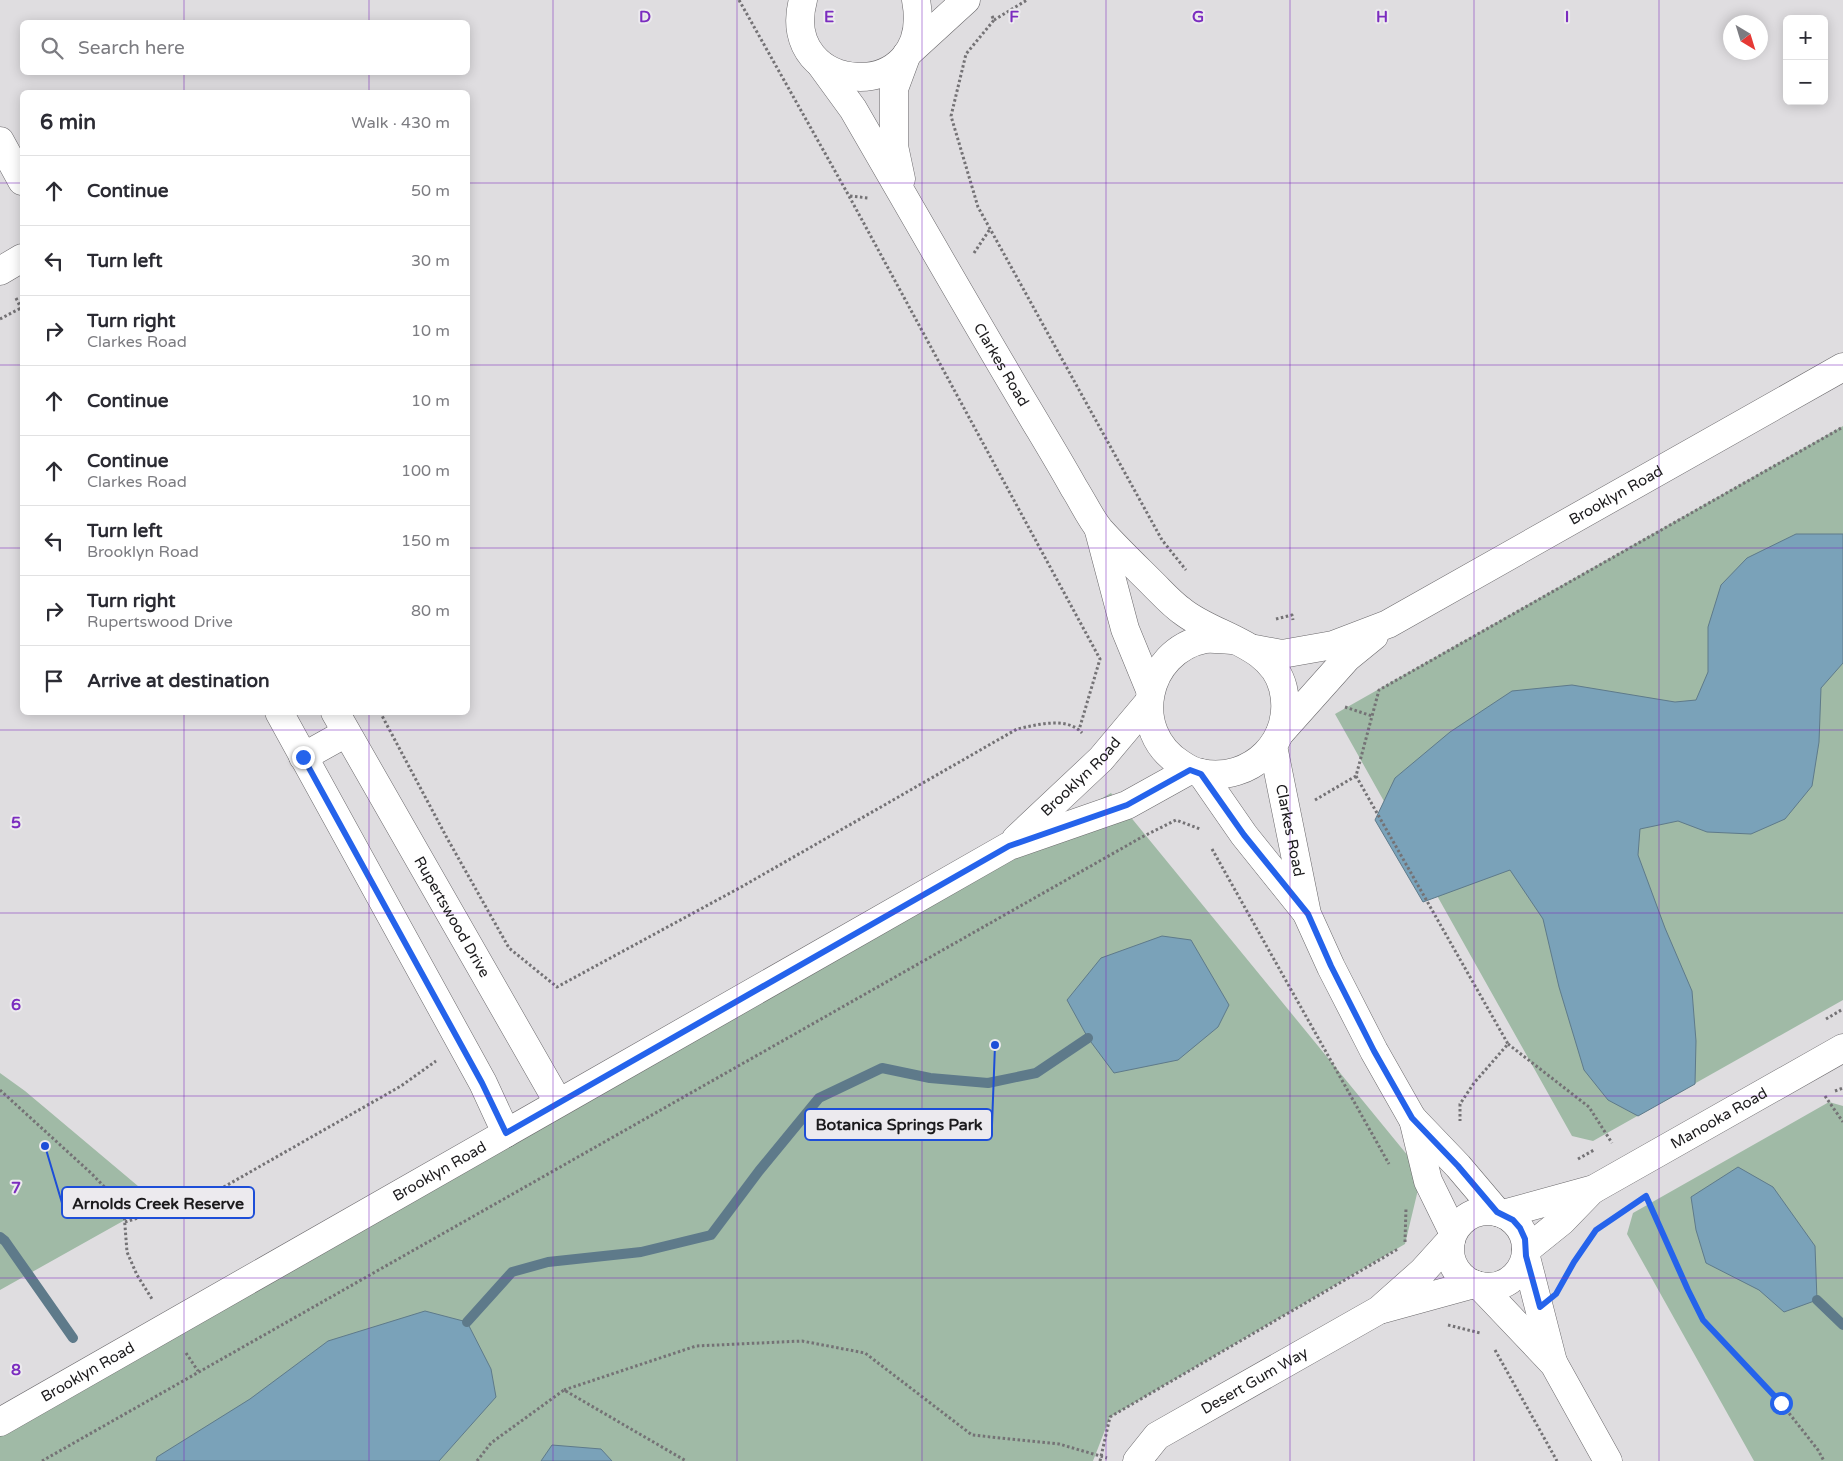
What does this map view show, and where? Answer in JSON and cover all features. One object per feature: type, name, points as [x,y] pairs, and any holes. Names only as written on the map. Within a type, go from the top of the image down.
[{"type":"street","name":"Clarkes Road","points":[[790,0],[808,50],[821,64],[853,109],[1098,527],[1182,612],[1244,645]]},
{"type":"street","name":"Clarkes Road","points":[[801,32],[800,13],[803,0]]},
{"type":"street","name":"Clarkes Road","points":[[906,202],[894,146],[894,89],[907,54],[916,37],[919,16],[916,0]]},
{"type":"street","points":[[907,54],[966,0]]},
{"type":"street","name":"Clarkes Road","points":[[821,64],[838,74],[857,78],[876,76],[894,68],[907,54]]},
{"type":"street","points":[[0,141],[20,177]]},
{"type":"street","points":[[0,271],[20,259]]},
{"type":"street","name":"Brooklyn Road","points":[[1244,645],[1282,654],[1333,645],[1388,624],[1843,367]]},
{"type":"street","name":"Clarkes Road","points":[[1098,527],[1126,629],[1149,696]]},
{"type":"street","name":"Brooklyn Road","points":[[1277,740],[1347,658],[1388,624]]},
{"type":"street","points":[[1206,639],[1244,645],[1272,665],[1283,686],[1286,710],[1277,740],[1254,765],[1228,774],[1196,772],[1172,759],[1158,743],[1150,724],[1149,696],[1162,666],[1181,648],[1206,639]]},
{"type":"street","name":"Brooklyn Road","points":[[1009,846],[1101,759],[1149,696]]},
{"type":"street","points":[[280,715],[478,1074],[506,1133]]},
{"type":"street","name":"Rupertswood Drive","points":[[303,757],[340,723],[558,1102]]},
{"type":"street","name":"Clarkes Road","points":[[1277,740],[1288,816],[1308,914],[1331,966],[1374,1051],[1412,1118],[1500,1213]]},
{"type":"street","name":"Clarkes Road","points":[[1196,772],[1308,914]]},
{"type":"street","name":"Brooklyn Road","points":[[0,1422],[1009,846],[1127,805],[1196,772]]},
{"type":"street","name":"Manooka Road","points":[[1500,1213],[1594,1189],[1843,1048]]},
{"type":"street","name":"Clarkes Road","points":[[1412,1118],[1428,1181],[1452,1236]]},
{"type":"street","name":"Manooka Road","points":[[1526,1254],[1594,1189]]},
{"type":"street","points":[[1554,1364],[1476,1285],[1457,1271],[1452,1261],[1452,1236],[1461,1222],[1472,1214],[1484,1210],[1500,1213],[1513,1220],[1520,1228],[1525,1239],[1526,1254],[1554,1364],[1608,1461]]},
{"type":"street","name":"Desert Gum Way","points":[[1137,1461],[1158,1436],[1379,1310],[1423,1271],[1452,1236]]},
{"type":"street","points":[[1476,1285],[1492,1287],[1508,1280],[1521,1267],[1526,1254]]},
{"type":"street","name":"Desert Gum Way","points":[[1379,1310],[1476,1285]]},
{"type":"path","points":[[739,0],[849,196],[1100,659],[1079,730]]},
{"type":"path","points":[[1027,0],[994,20],[966,54],[951,116],[978,207],[1162,540],[1192,576]]},
{"type":"path","points":[[991,13],[994,20]]},
{"type":"path","points":[[0,320],[20,309]]},
{"type":"path","points":[[1606,1144],[1611,1141],[1589,1107],[1508,1044],[1356,776],[1379,690],[1843,427]]},
{"type":"path","points":[[1267,621],[1292,616],[1300,651]]},
{"type":"path","points":[[382,715],[447,838],[510,948],[557,987],[744,886],[1017,729],[1042,724],[1062,724],[1079,730],[1094,746],[1101,759]]},
{"type":"path","points":[[1288,816],[1356,776]]},
{"type":"path","points":[[1127,805],[1142,837]]},
{"type":"path","points":[[42,1461],[1142,837],[1176,820],[1202,830]]},
{"type":"path","points":[[1217,856],[1247,839]]},
{"type":"path","points":[[1209,843],[1391,1168]]},
{"type":"path","points":[[1460,1123],[1460,1104],[1474,1083],[1508,1044]]},
{"type":"path","points":[[125,1222],[208,1196],[401,1086],[438,1060]]},
{"type":"path","points":[[0,1090],[115,1198],[124,1213],[127,1252],[137,1275],[166,1326],[198,1371]]},
{"type":"path","points":[[1817,1101],[1826,1096],[1843,1122]]},
{"type":"path","points":[[1571,1164],[1601,1146]]},
{"type":"path","points":[[1423,1271],[1418,1262],[1403,1249],[1406,1194],[1428,1181]]},
{"type":"path","points":[[1639,1201],[1655,1192]]},
{"type":"path","points":[[1646,1196],[1703,1320],[1781,1403],[1818,1450],[1824,1461]]},
{"type":"path","points":[[1603,1226],[1632,1206]]},
{"type":"path","points":[[1540,1307],[1556,1294],[1590,1238]]},
{"type":"path","points":[[1100,1461],[1110,1417],[1404,1244]]},
{"type":"path","points":[[1436,1295],[1442,1306],[1444,1324],[1486,1334]]},
{"type":"path","points":[[477,1461],[491,1443],[564,1390],[696,1346],[802,1341],[865,1353],[972,1435],[1059,1444],[1101,1456]]},
{"type":"path","points":[[1490,1343],[1557,1461]]},
{"type":"path","points":[[564,1390],[686,1461]]},
{"type":"green space","points":[[1843,426],[1843,1000],[1593,1141],[1572,1136],[1335,714]]},
{"type":"green space","points":[[1111,793],[1422,1173],[1405,1244],[1110,1417],[1093,1461],[0,1461],[0,1433]]},
{"type":"green space","points":[[0,1073],[25,1091],[157,1202],[0,1290]]},
{"type":"green space","points":[[1829,1102],[1843,1106],[1843,1461],[1754,1461],[1627,1234],[1633,1213]]},
{"type":"water","points":[[1796,534],[1843,534],[1843,663],[1821,688],[1819,742],[1812,786],[1785,819],[1751,834],[1707,832],[1678,821],[1640,829],[1638,855],[1665,928],[1692,991],[1696,1041],[1695,1084],[1638,1116],[1608,1100],[1584,1070],[1559,987],[1543,919],[1510,870],[1423,902],[1375,820],[1395,778],[1450,732],[1512,691],[1572,685],[1675,702],[1696,700],[1708,672],[1708,627],[1721,585],[1747,558]]},
{"type":"water","points":[[1162,936],[1191,940],[1229,1005],[1218,1027],[1178,1060],[1114,1073],[1088,1038],[1067,1000],[1101,958]]},
{"type":"water","points":[[1738,1167],[1773,1187],[1815,1246],[1817,1300],[1784,1312],[1759,1290],[1706,1263],[1696,1230],[1691,1197]]},
{"type":"water","points":[[425,1311],[467,1322],[491,1369],[496,1397],[439,1461],[156,1461],[157,1457],[250,1399],[328,1341]]},
{"type":"water","points":[[552,1445],[601,1449],[612,1461],[541,1461]]},
{"type":"waterway","points":[[467,1322],[512,1272],[548,1262],[641,1252],[711,1235],[759,1171],[819,1098],[882,1068],[930,1078],[988,1083],[1036,1073],[1088,1038]]},
{"type":"waterway","points":[[0,1237],[5,1241],[73,1338]]},
{"type":"waterway","points":[[1817,1300],[1843,1325]]},
{"type":"place","name":"Botanica Springs Park","points":[[995,1045]]},
{"type":"place","name":"Arnolds Creek Reserve","points":[[45,1146]]},
{"type":"route","points":[[303,757],[482,1083],[506,1133],[1009,846],[1127,805],[1190,770],[1201,774],[1244,835],[1308,914],[1331,966],[1374,1051],[1412,1118],[1458,1166],[1497,1212],[1513,1220],[1520,1228],[1525,1239],[1526,1256],[1540,1307],[1556,1294],[1574,1262],[1596,1230],[1646,1196],[1703,1320],[1781,1403]]}]
